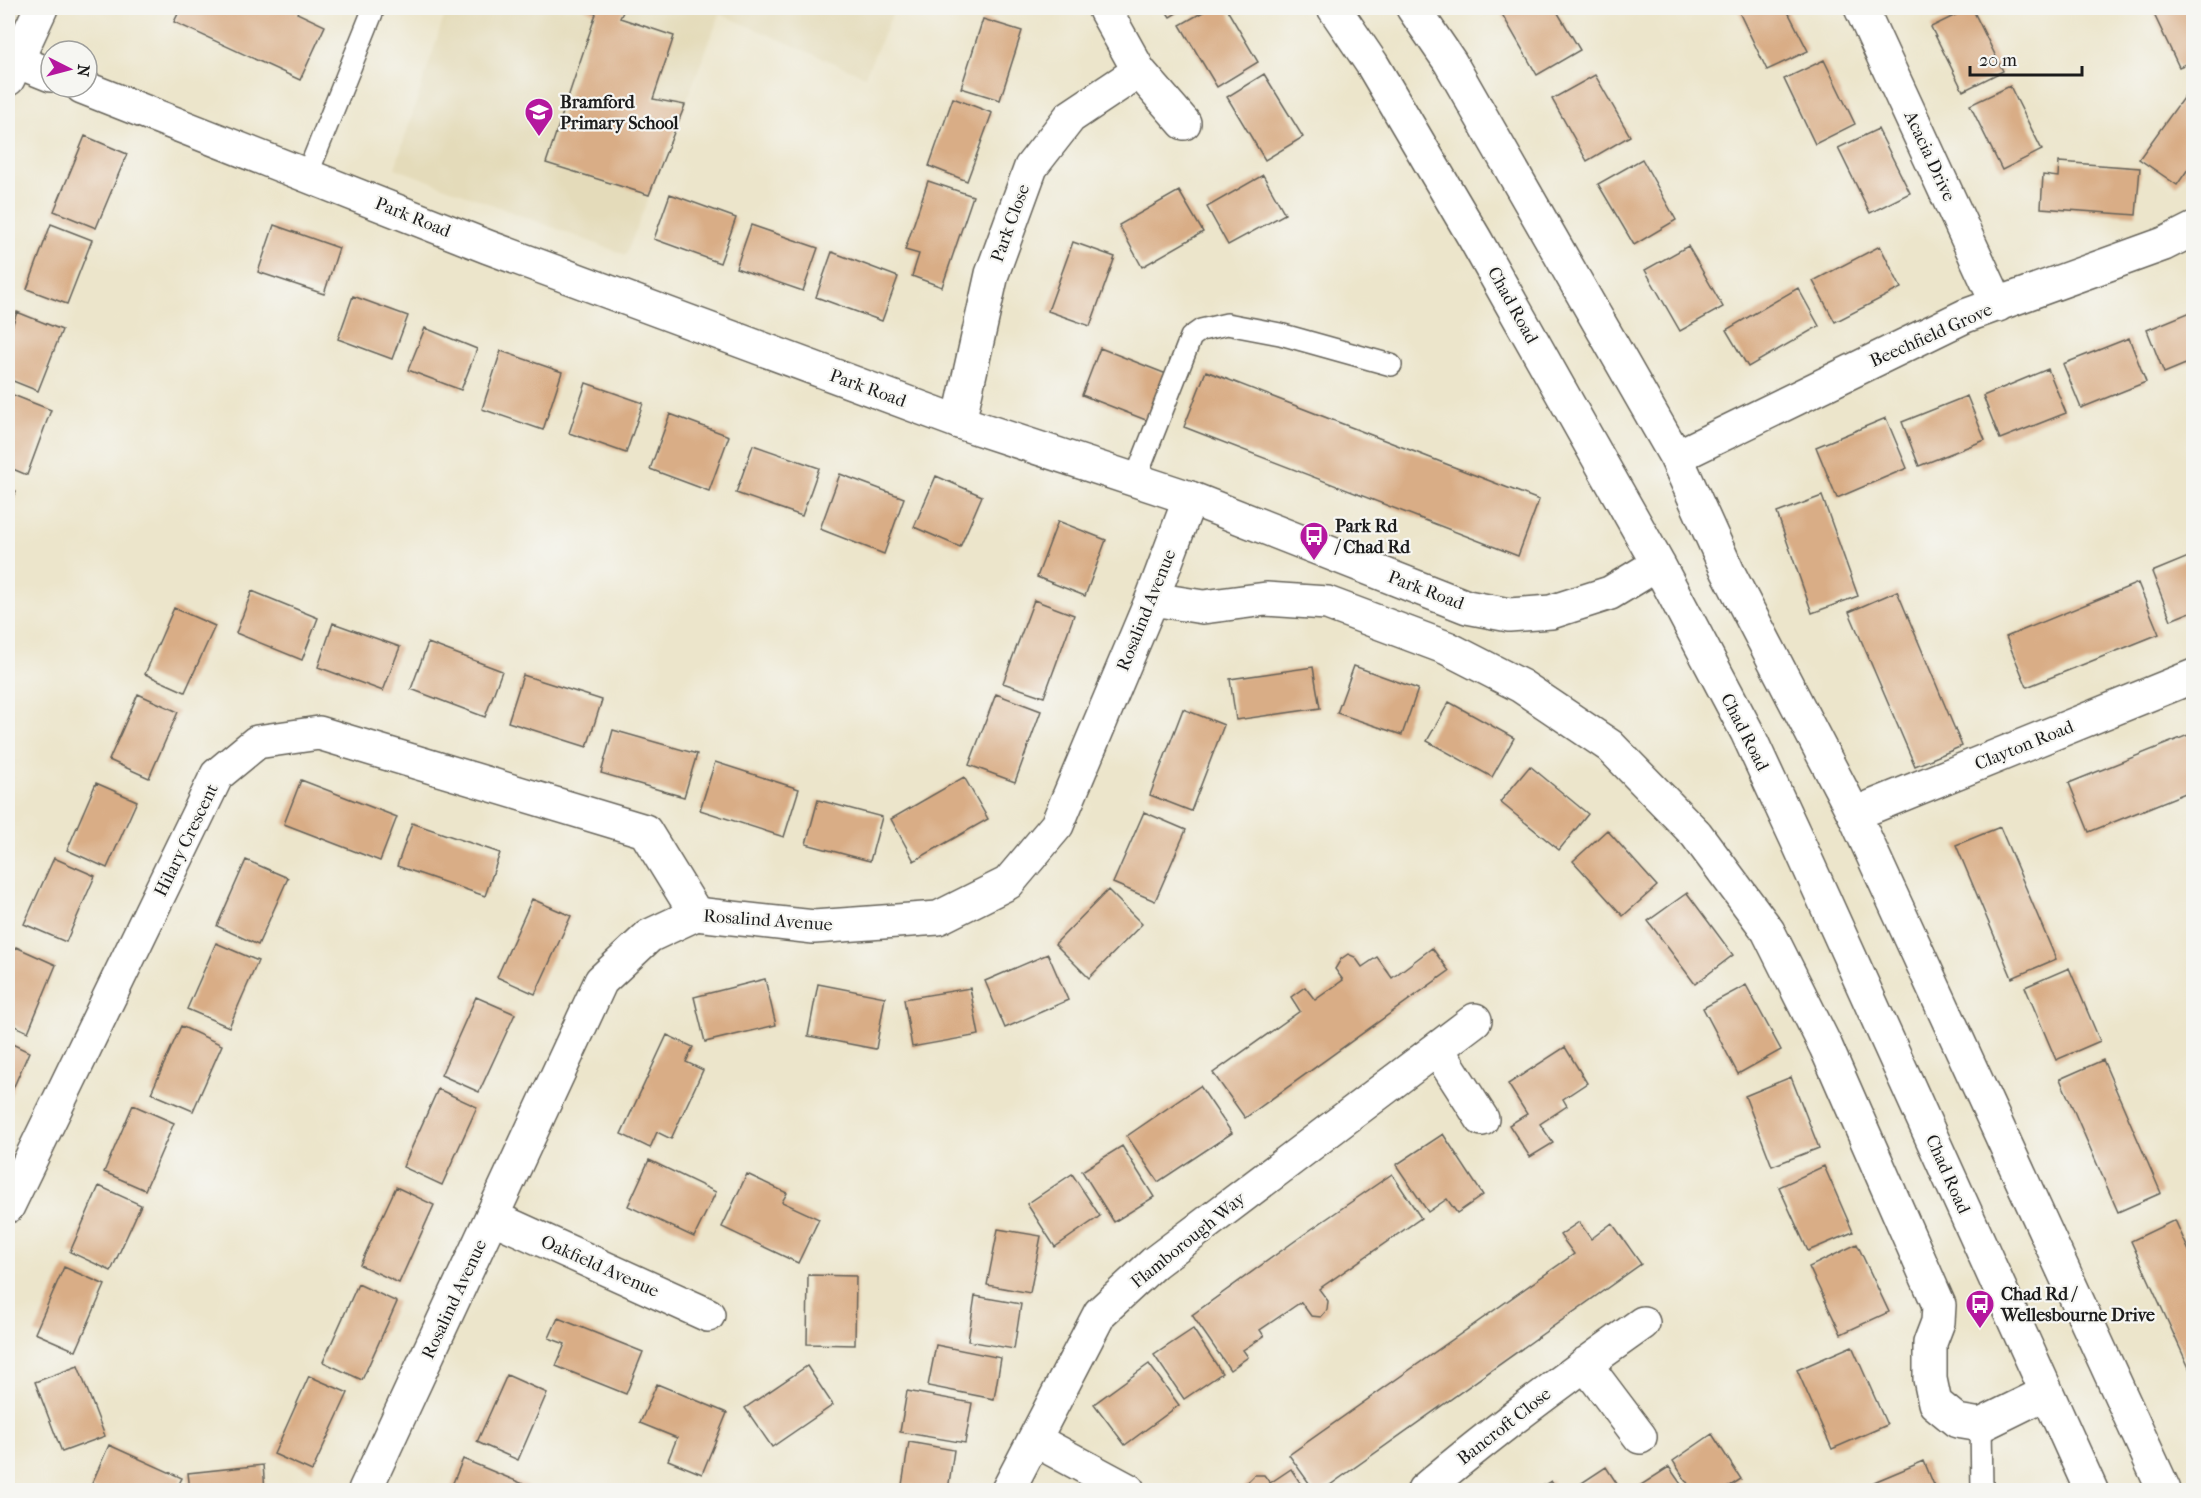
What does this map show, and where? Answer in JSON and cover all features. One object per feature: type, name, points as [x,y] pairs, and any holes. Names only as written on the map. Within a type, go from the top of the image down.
[{"type":"street","points":[[39,72],[10,64],[41,8]]},
{"type":"street","name":"Chad Road","points":[[1334,8],[1372,64],[1469,229],[1658,564],[1747,732],[2091,1491]]},
{"type":"street","points":[[1413,8],[1450,62],[1676,457],[1728,572],[1854,814],[2164,1491]]},
{"type":"street","name":"Acacia Drive","points":[[1861,8],[1998,305]]},
{"type":"street","points":[[1105,10],[1140,71],[1184,123]]},
{"type":"street","name":"Park Close","points":[[959,422],[992,274],[1030,167],[1070,117],[1140,71]]},
{"type":"street","name":"Park Road","points":[[99,94],[488,247],[959,422],[1190,498],[1467,607],[1509,615],[1551,612],[1610,593],[1658,564]]},
{"type":"street","name":"Beechfield Grove","points":[[1676,457],[1965,316],[2164,244],[2193,229]]},
{"type":"street","name":"Rosalind Avenue","points":[[365,1491],[601,981],[649,936],[696,914],[814,927],[938,918],[1008,884],[1057,825],[1152,598],[1190,498]]},
{"type":"street","points":[[1152,598],[1203,607],[1266,599],[1327,603],[1447,648],[1521,686],[1610,746],[1696,834],[1768,931],[1826,1047],[1939,1305],[1938,1322],[1930,1343],[1930,1379],[1935,1403],[1957,1421],[1980,1425],[2046,1393]]},
{"type":"street","name":"Clayton Road","points":[[1854,814],[2193,676]]},
{"type":"street","name":"Hilary Crescent","points":[[8,1206],[217,775],[257,742],[319,733],[645,831],[696,914]]},
{"type":"street","name":"Flamborough Way","points":[[1008,1491],[1100,1313],[1154,1263],[1475,1020]]},
{"type":"street","points":[[1437,1049],[1482,1119]]},
{"type":"street","name":"Oakfield Avenue","points":[[492,1217],[708,1315]]},
{"type":"street","name":"Bancroft Close","points":[[1424,1491],[1448,1469],[1642,1323]]},
{"type":"street","points":[[1585,1364],[1640,1437]]},
{"type":"street","points":[[1035,1440],[1128,1491]]},
{"type":"lane","points":[[307,175],[374,8]]},
{"type":"lane","points":[[1135,480],[1191,337],[1201,330],[1227,324],[1280,334],[1391,365]]},
{"type":"lane","points":[[1980,1425],[1982,1491]]},
{"type":"shaded area","name":"Bramford Primary School","points":[[447,8],[895,8],[865,76],[720,14],[626,255],[395,168]]},
{"type":"building","points":[[181,8],[300,8],[297,13],[325,26],[300,80],[174,22]]},
{"type":"building","points":[[584,8],[625,8],[620,18],[674,36],[653,99],[685,105],[649,195],[546,163],[596,14]]},
{"type":"building","points":[[998,8],[1017,8],[1015,14]]},
{"type":"building","points":[[1164,8],[1185,8],[1170,17]]},
{"type":"building","points":[[1210,8],[1226,8],[1258,62],[1217,87],[1180,25]]},
{"type":"building","points":[[1513,8],[1555,8],[1580,50],[1537,75],[1502,14]]},
{"type":"building","points":[[1737,8],[1786,8],[1808,51],[1767,70]]},
{"type":"building","points":[[1970,8],[2003,71],[1963,91],[1931,27]]},
{"type":"building","points":[[2151,8],[2193,8],[2193,61],[2179,67]]},
{"type":"building","points":[[983,19],[1022,31],[1000,100],[961,88]]},
{"type":"building","points":[[1824,60],[1855,124],[1815,144],[1784,79]]},
{"type":"building","points":[[1264,74],[1303,137],[1265,160],[1227,97]]},
{"type":"building","points":[[1595,75],[1630,136],[1587,161],[1552,99]]},
{"type":"building","points":[[2193,84],[2193,162],[2177,185],[2139,159]]},
{"type":"building","points":[[2010,86],[2042,150],[2002,170],[1970,105]]},
{"type":"building","points":[[953,98],[992,113],[967,181],[929,166]]},
{"type":"building","points":[[1878,129],[1910,193],[1870,213],[1838,148]]},
{"type":"building","points":[[85,136],[127,154],[96,228],[54,211]]},
{"type":"building","points":[[1642,159],[1676,220],[1634,245],[1598,184]]},
{"type":"building","points":[[2059,162],[2140,168],[2136,215],[2041,208],[2043,175],[2058,177]]},
{"type":"building","points":[[1263,175],[1285,214],[1228,245],[1207,207]]},
{"type":"building","points":[[928,181],[973,196],[942,287],[912,276],[919,254],[905,250]]},
{"type":"building","points":[[1179,191],[1203,232],[1142,267],[1119,225]]},
{"type":"building","points":[[670,194],[736,218],[720,263],[654,239]]},
{"type":"building","points":[[51,224],[92,240],[67,304],[27,289]]},
{"type":"building","points":[[274,225],[339,248],[324,294],[258,272]]},
{"type":"building","points":[[751,225],[818,248],[803,291],[736,268]]},
{"type":"building","points":[[1073,242],[1115,257],[1090,326],[1048,311]]},
{"type":"building","points":[[1688,246],[1723,307],[1680,331],[1645,270]]},
{"type":"building","points":[[1880,246],[1901,288],[1835,322],[1813,281]]},
{"type":"building","points":[[832,252],[898,277],[882,321],[816,297]]},
{"type":"building","points":[[1798,288],[1819,326],[1748,367],[1726,330]]},
{"type":"building","points":[[353,296],[408,316],[392,359],[338,339]]},
{"type":"building","points":[[2193,311],[2193,361],[2164,373],[2147,330]]},
{"type":"building","points":[[17,312],[62,330],[38,391],[8,379],[8,338]]},
{"type":"building","points":[[425,328],[477,349],[461,390],[408,370]]},
{"type":"building","points":[[2129,338],[2146,382],[2081,408],[2063,364]]},
{"type":"building","points":[[1100,348],[1169,375],[1151,422],[1082,395]]},
{"type":"building","points":[[501,351],[562,372],[543,430],[482,409]]},
{"type":"building","points":[[2048,369],[2066,413],[2000,439],[1983,396]]},
{"type":"building","points":[[1206,371],[1539,500],[1518,556],[1184,427]]},
{"type":"building","points":[[586,383],[643,403],[626,453],[569,433]]},
{"type":"building","points":[[8,393],[51,410],[27,475],[8,467]]},
{"type":"building","points":[[1967,396],[1985,440],[1919,466],[1902,422]]},
{"type":"building","points":[[670,414],[729,436],[709,491],[650,469]]},
{"type":"building","points":[[1886,418],[1907,468],[1837,498],[1816,447]]},
{"type":"building","points":[[753,445],[819,468],[802,516],[736,493]]},
{"type":"building","points":[[840,474],[904,498],[884,554],[820,529]]},
{"type":"building","points":[[936,476],[982,496],[960,547],[914,527]]},
{"type":"building","points":[[8,487],[16,491],[8,509]]},
{"type":"building","points":[[1822,496],[1858,596],[1812,613],[1777,513]]},
{"type":"building","points":[[1058,521],[1106,540],[1085,596],[1037,577]]},
{"type":"building","points":[[2193,555],[2193,611],[2171,620],[2152,572]]},
{"type":"building","points":[[2138,583],[2159,634],[2027,687],[2006,637]]},
{"type":"building","points":[[252,591],[318,618],[302,660],[236,633]]},
{"type":"building","points":[[1897,591],[1962,746],[1915,766],[1849,612]]},
{"type":"building","points":[[1034,600],[1074,615],[1044,697],[1003,683]]},
{"type":"building","points":[[174,608],[215,626],[185,692],[145,674]]},
{"type":"building","points":[[333,623],[400,647],[383,691],[318,667]]},
{"type":"building","points":[[428,643],[502,671],[485,717],[411,689]]},
{"type":"building","points":[[1354,666],[1418,689],[1402,735],[1337,713]]},
{"type":"building","points":[[1313,667],[1320,708],[1236,720],[1230,679]]},
{"type":"building","points":[[523,675],[602,700],[587,747],[508,722]]},
{"type":"building","points":[[138,694],[178,712],[149,778],[109,760]]},
{"type":"building","points":[[996,694],[1041,711],[1015,782],[969,765]]},
{"type":"building","points":[[1449,702],[1514,738],[1492,777],[1427,741]]},
{"type":"building","points":[[1183,709],[1224,725],[1191,811],[1150,795]]},
{"type":"building","points":[[613,730],[697,754],[684,797],[601,773]]},
{"type":"building","points":[[2193,733],[2193,790],[2089,832],[2069,783]]},
{"type":"building","points":[[715,762],[799,789],[784,837],[700,810]]},
{"type":"building","points":[[1530,766],[1588,814],[1559,850],[1500,802]]},
{"type":"building","points":[[964,777],[988,819],[914,861],[891,819]]},
{"type":"building","points":[[301,780],[397,817],[380,861],[284,824]]},
{"type":"building","points":[[96,783],[137,801],[107,868],[67,850]]},
{"type":"building","points":[[818,800],[882,817],[870,861],[806,844]]},
{"type":"building","points":[[1144,812],[1186,830],[1155,901],[1113,883]]},
{"type":"building","points":[[412,823],[500,853],[485,896],[397,866]]},
{"type":"building","points":[[2000,827],[2056,959],[2012,978],[1956,845]]},
{"type":"building","points":[[1607,830],[1657,886],[1623,916],[1573,861]]},
{"type":"building","points":[[54,858],[95,876],[66,942],[24,924]]},
{"type":"building","points":[[246,860],[288,878],[258,945],[217,926]]},
{"type":"building","points":[[1108,890],[1142,924],[1089,978],[1055,944]]},
{"type":"building","points":[[1687,893],[1733,955],[1695,984],[1648,921]]},
{"type":"building","points":[[532,899],[571,916],[535,994],[497,977]]},
{"type":"building","points":[[216,943],[258,961],[229,1027],[187,1009]]},
{"type":"building","points":[[16,947],[56,965],[28,1032],[8,1023],[8,966]]},
{"type":"building","points":[[1432,948],[1449,971],[1245,1118],[1213,1073],[1300,1011],[1291,997],[1305,987],[1315,1000],[1343,980],[1335,969],[1341,959],[1348,954],[1355,957],[1362,967],[1377,957],[1392,978]]},
{"type":"building","points":[[1048,954],[1068,1000],[1005,1028],[985,981]]},
{"type":"building","points":[[2069,968],[2100,1041],[2056,1060],[2025,987]]},
{"type":"building","points":[[765,979],[776,1025],[705,1042],[694,997]]},
{"type":"building","points":[[818,984],[885,997],[876,1049],[808,1036]]},
{"type":"building","points":[[1746,985],[1781,1050],[1738,1074],[1703,1008]]},
{"type":"building","points":[[970,988],[979,1035],[912,1047],[904,999]]},
{"type":"building","points":[[476,997],[515,1014],[479,1092],[441,1075]]},
{"type":"building","points":[[181,1026],[222,1045],[193,1111],[151,1093]]},
{"type":"building","points":[[667,1035],[693,1047],[686,1062],[703,1070],[671,1139],[657,1132],[650,1148],[621,1134]]},
{"type":"building","points":[[8,1042],[29,1052],[8,1100]]},
{"type":"building","points":[[1565,1047],[1587,1083],[1563,1099],[1567,1106],[1540,1124],[1553,1143],[1530,1157],[1509,1125],[1527,1114],[1508,1084]]},
{"type":"building","points":[[2103,1060],[2161,1193],[2118,1212],[2060,1079]]},
{"type":"building","points":[[1791,1077],[1819,1148],[1772,1166],[1745,1096]]},
{"type":"building","points":[[1200,1086],[1232,1133],[1158,1182],[1127,1136]]},
{"type":"building","points":[[438,1089],[477,1107],[442,1185],[403,1167]]},
{"type":"building","points":[[133,1105],[174,1123],[145,1190],[104,1172]]},
{"type":"building","points":[[1443,1134],[1483,1195],[1457,1213],[1447,1199],[1428,1212],[1396,1165]]},
{"type":"building","points":[[1122,1146],[1154,1197],[1114,1222],[1082,1171]]},
{"type":"building","points":[[649,1160],[716,1192],[694,1237],[628,1206]]},
{"type":"building","points":[[1824,1166],[1853,1232],[1808,1251],[1779,1187]]},
{"type":"building","points":[[747,1174],[787,1193],[782,1202],[819,1219],[798,1263],[722,1227]]},
{"type":"building","points":[[1072,1174],[1100,1216],[1055,1247],[1027,1204]]},
{"type":"building","points":[[1392,1174],[1421,1218],[1319,1289],[1328,1301],[1327,1310],[1321,1317],[1311,1316],[1301,1302],[1260,1330],[1264,1336],[1243,1350],[1248,1357],[1230,1370],[1192,1315]]},
{"type":"building","points":[[99,1186],[141,1205],[111,1271],[70,1252]]},
{"type":"building","points":[[396,1187],[434,1205],[399,1283],[360,1265]]},
{"type":"building","points":[[2175,1220],[2193,1260],[2193,1368],[2190,1370],[2131,1241]]},
{"type":"building","points":[[1579,1222],[1591,1239],[1612,1223],[1641,1264],[1323,1490],[1314,1490],[1289,1455],[1574,1254],[1560,1235]]},
{"type":"building","points":[[998,1229],[1041,1236],[1030,1293],[987,1285]]},
{"type":"building","points":[[1857,1244],[1889,1312],[1841,1334],[1809,1267]]},
{"type":"building","points":[[64,1267],[105,1285],[76,1351],[35,1333]]},
{"type":"building","points":[[808,1275],[856,1276],[855,1345],[807,1344]]},
{"type":"building","points":[[358,1284],[397,1302],[362,1380],[323,1362]]},
{"type":"building","points":[[975,1296],[1021,1304],[1014,1349],[968,1341]]},
{"type":"building","points":[[558,1318],[643,1352],[626,1394],[556,1366],[565,1344],[549,1338]]},
{"type":"building","points":[[1193,1329],[1222,1373],[1184,1399],[1154,1355]]},
{"type":"building","points":[[936,1345],[1001,1358],[994,1399],[928,1386]]},
{"type":"building","points":[[1852,1346],[1887,1425],[1832,1449],[1797,1370]]},
{"type":"building","points":[[1149,1364],[1179,1405],[1125,1445],[1094,1404]]},
{"type":"building","points":[[78,1366],[105,1436],[62,1452],[35,1382]]},
{"type":"building","points":[[807,1366],[833,1405],[772,1447],[745,1408]]},
{"type":"building","points":[[507,1375],[547,1393],[518,1460],[477,1442]]},
{"type":"building","points":[[309,1376],[348,1393],[312,1471],[274,1454]]},
{"type":"building","points":[[657,1384],[727,1413],[702,1474],[668,1460],[677,1438],[640,1423]]},
{"type":"building","points":[[907,1391],[972,1403],[965,1443],[900,1432]]},
{"type":"building","points":[[1712,1434],[1741,1479],[1724,1490],[1692,1490],[1673,1461]]},
{"type":"building","points":[[909,1442],[954,1450],[948,1490],[902,1485]]},
{"type":"building","points":[[109,1445],[182,1478],[176,1490],[95,1490],[90,1488]]},
{"type":"building","points":[[463,1459],[528,1486],[526,1490],[450,1490]]},
{"type":"building","points":[[1924,1461],[1936,1490],[1877,1490],[1874,1482]]},
{"type":"building","points":[[263,1465],[265,1490],[190,1490],[188,1473]]},
{"type":"building","points":[[1606,1467],[1621,1490],[1571,1490]]},
{"type":"building","points":[[1669,1467],[1685,1490],[1633,1490]]},
{"type":"building","points":[[1291,1469],[1305,1490],[1243,1490],[1254,1475],[1264,1475],[1270,1483]]},
{"type":"building","points":[[1551,1481],[1557,1490],[1536,1490]]},
{"type":"place","name":"Bramford Primary School","points":[[539,138]]},
{"type":"place","name":"Park Rd / Chad Rd","points":[[1314,562]]},
{"type":"place","name":"Chad Rd / Wellesbourne Drive","points":[[1980,1330]]}]
